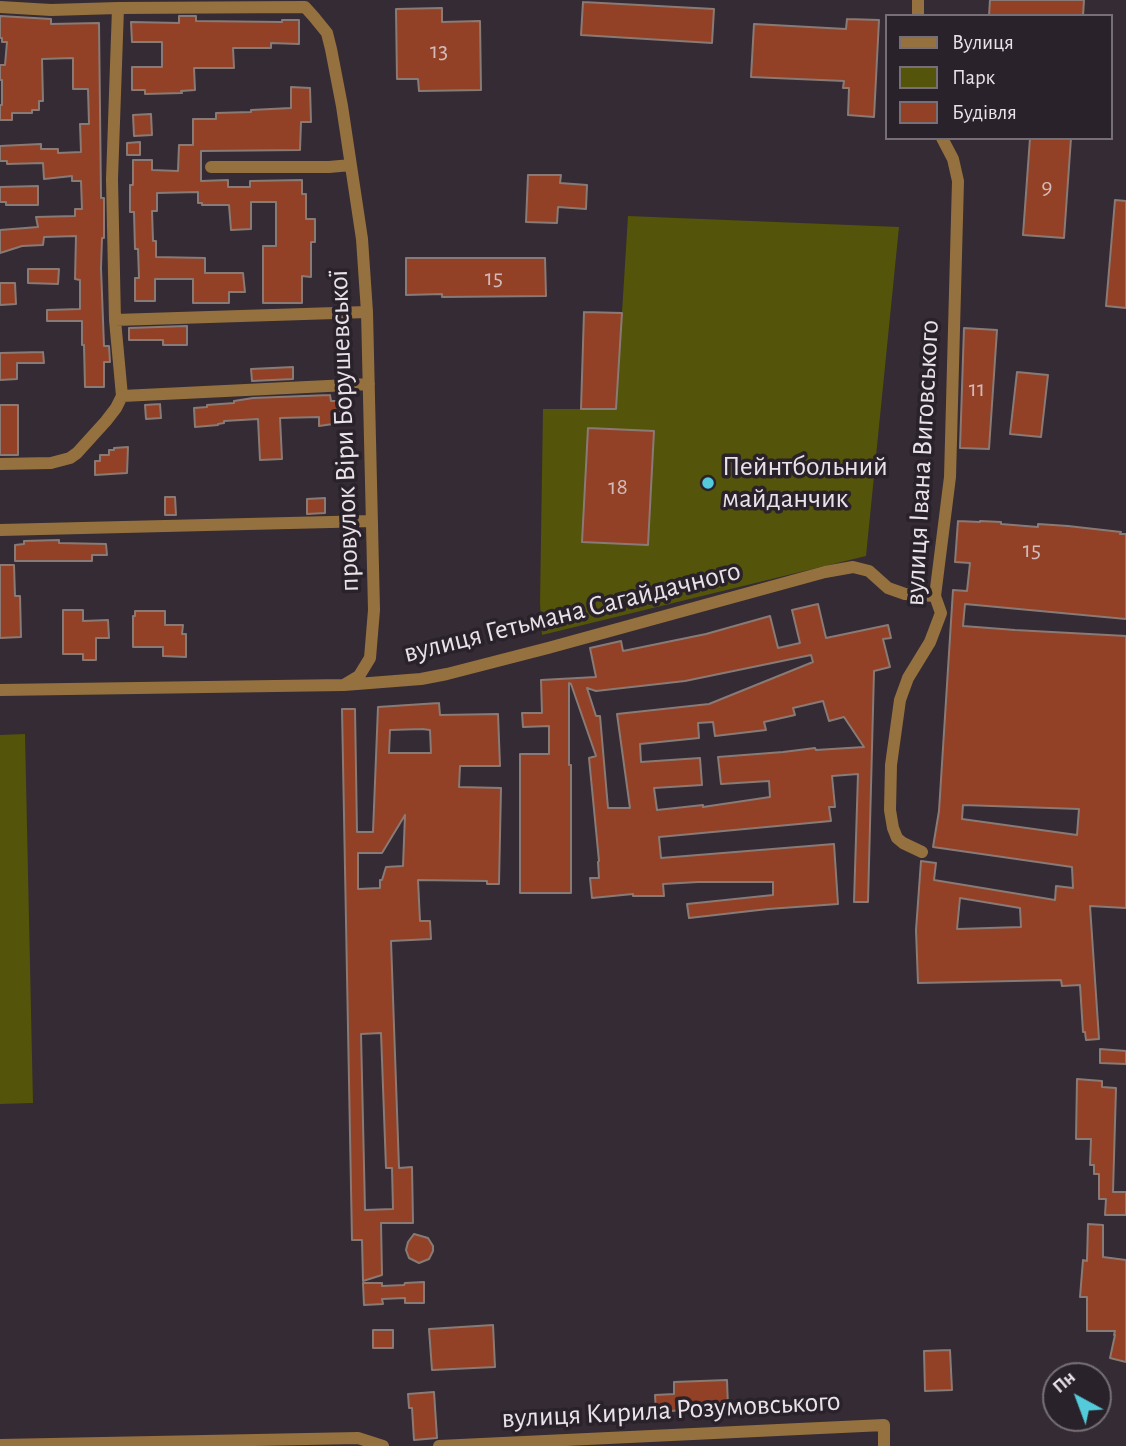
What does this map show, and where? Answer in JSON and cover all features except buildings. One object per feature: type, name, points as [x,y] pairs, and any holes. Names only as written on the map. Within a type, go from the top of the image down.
[{"type":"street","name":"провулок Віри Борушевської","points":[[0,7],[305,7],[327,33],[362,239],[369,384],[374,610],[370,658],[359,676],[344,685]]},
{"type":"street","points":[[0,464],[51,463],[71,458],[101,427],[122,396],[115,320],[112,180],[118,8]]},
{"type":"street","name":"вулиця Івана Виговського","points":[[922,852],[903,843],[897,838],[893,828],[890,810],[891,765],[900,700],[908,678],[930,642],[941,613],[935,596],[950,477],[958,181],[953,159],[943,140]]},
{"type":"street","points":[[211,167],[351,165]]},
{"type":"street","points":[[115,320],[367,312]]},
{"type":"street","points":[[122,396],[369,384]]},
{"type":"street","points":[[0,530],[372,521]]},
{"type":"street","name":"вулиця Гетьмана Сагайдачного","points":[[0,690],[344,685],[447,674],[825,572],[853,567],[869,571],[888,588],[905,594],[935,596]]},
{"type":"street","name":"вулиця Кирила Розумовського","points":[[439,1446],[884,1425],[884,1446]]},
{"type":"street","points":[[0,1445],[358,1438],[383,1446]]},
{"type":"green space","name":"Пейнтбольний майданчик","points":[[628,216],[899,227],[866,556],[542,635],[540,603],[543,409],[616,409]]},
{"type":"green space","points":[[25,734],[33,1103],[0,1104],[0,735]]},
{"type":"place","name":"Пейнтбольний майданчик","points":[[708,483]]}]
